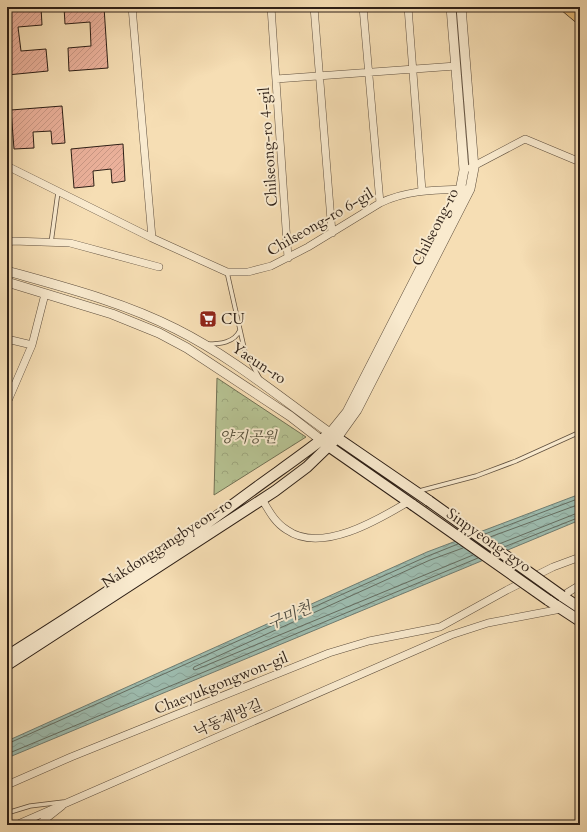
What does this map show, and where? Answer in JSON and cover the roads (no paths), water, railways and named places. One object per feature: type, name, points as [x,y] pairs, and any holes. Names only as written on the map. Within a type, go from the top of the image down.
[{"type":"highway","points":[[568,7],[580,17]]},
{"type":"main road","name":"Nakdonggangbyeon-ro","points":[[7,656],[203,527],[304,454],[320,440],[334,435]]},
{"type":"main road","name":"Nakdonggangbyeon-ro","points":[[7,665],[262,499],[307,467],[334,435]]},
{"type":"main road","name":"Yaeun-ro","points":[[334,435],[429,501]]},
{"type":"main road","name":"Yaeun-ro","points":[[320,440],[410,503]]},
{"type":"main road","name":"Sinpyeong-gyo","points":[[429,501],[562,596]]},
{"type":"main road","name":"Sinpyeong-gyo","points":[[410,503],[560,609]]},
{"type":"main road","points":[[562,596],[580,608]]},
{"type":"main road","points":[[560,609],[580,621]]},
{"type":"main road","points":[[7,671],[28,652]]},
{"type":"street","points":[[132,7],[152,238]]},
{"type":"street","points":[[271,7],[276,79]]},
{"type":"street","points":[[314,7],[332,233]]},
{"type":"street","points":[[363,7],[380,203]]},
{"type":"street","points":[[408,7],[422,191]]},
{"type":"street","name":"Chilseong-ro","points":[[334,435],[460,189],[464,170],[451,7]]},
{"type":"street","name":"Chilseong-ro","points":[[334,435],[357,410],[470,189],[474,168],[461,7]]},
{"type":"street","name":"Chilseong-ro 4-gil","points":[[288,258],[276,79],[456,66]]},
{"type":"street","points":[[464,170],[474,168],[525,139],[580,162]]},
{"type":"street","name":"Chilseong-ro 6-gil","points":[[7,166],[152,238],[227,272],[262,270],[288,258],[380,203],[406,193],[470,189]]},
{"type":"street","points":[[7,243],[13,241],[70,243],[159,267]]},
{"type":"street","name":"Yaeun-ro","points":[[7,271],[131,309],[177,329],[203,344],[263,384],[334,435]]},
{"type":"street","name":"Yaeun-ro","points":[[7,282],[112,314],[159,333],[187,348],[290,416],[320,440]]},
{"type":"street","points":[[7,404],[32,345],[45,294]]},
{"type":"street","points":[[7,339],[32,345]]},
{"type":"street","points":[[262,499],[273,518],[285,529],[298,535],[313,538],[356,530],[410,503]]},
{"type":"street","name":"Chaeyukgongwon-gil","points":[[7,785],[71,757],[329,653],[369,641],[424,631],[450,623],[507,590],[553,567],[580,557]]},
{"type":"street","points":[[562,596],[580,586]]},
{"type":"street","name":"낙동제방길","points":[[16,825],[67,801],[451,635],[488,623],[560,609]]},
{"type":"street","points":[[450,623],[451,635]]},
{"type":"street","points":[[38,825],[67,801]]},
{"type":"lane","points":[[51,243],[58,191]]},
{"type":"lane","points":[[227,272],[245,352],[263,384]]},
{"type":"lane","points":[[203,344],[222,343],[231,340],[238,335],[240,330]]},
{"type":"lane","points":[[416,492],[476,476],[516,461],[580,432]]},
{"type":"lane","points":[[7,813],[30,806],[67,801]]},
{"type":"water","name":"구미천","points":[[580,494],[580,520],[7,758],[7,741],[427,552]]},
{"type":"place","name":"CU","points":[[208,319]]},
{"type":"park label","name":"양지공원","points":[[248,437]]}]
